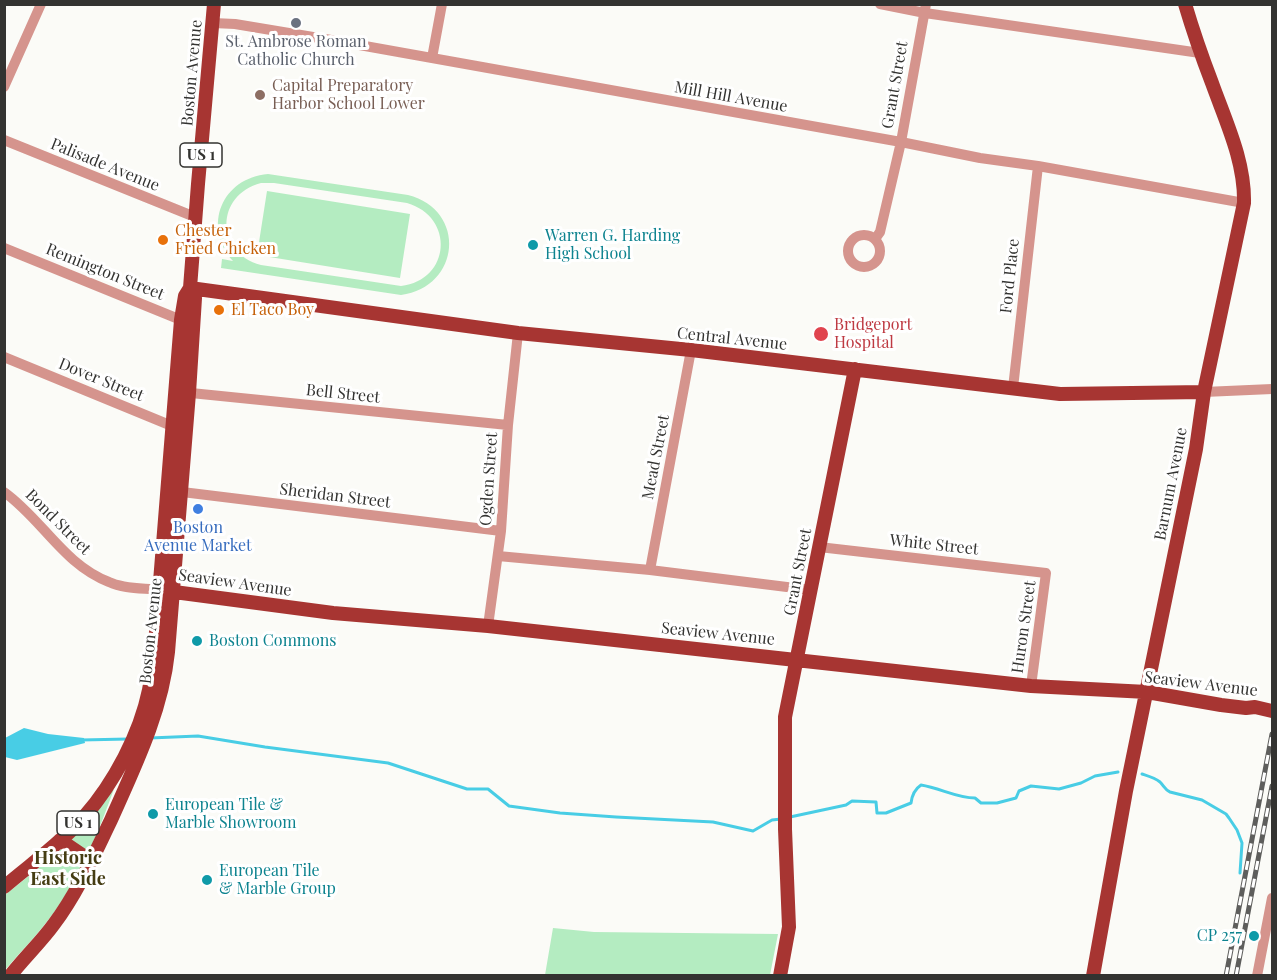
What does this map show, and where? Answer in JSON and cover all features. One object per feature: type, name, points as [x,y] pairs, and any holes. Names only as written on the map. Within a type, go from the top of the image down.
[{"type":"main road","name":"Boston Avenue","points":[[10,975],[53,925],[69,902],[91,861],[121,796],[137,743],[163,685],[166,669],[166,590],[170,538],[181,492],[179,427],[187,321],[185,296],[190,288],[214,4]]},
{"type":"main road","name":"Barnum Avenue","points":[[1093,975],[1126,791],[1196,449],[1204,392],[1244,203],[1240,165],[1185,4]]},
{"type":"main road","name":"Central Avenue","points":[[190,288],[518,333],[855,369],[1060,394],[1204,392]]},
{"type":"main road","name":"Grant Street","points":[[780,975],[789,927],[785,829],[785,717],[855,369]]},
{"type":"main road","name":"Boston Avenue","points":[[170,538],[166,490],[179,427]]},
{"type":"main road","name":"Seaview Avenue","points":[[166,590],[333,613],[488,626],[1031,686],[1146,692],[1272,711]]},
{"type":"main road","name":"Boston Avenue","points":[[4,887],[83,818],[137,743]]},
{"type":"main road","points":[[60,840],[91,861]]},
{"type":"street","points":[[4,87],[41,4]]},
{"type":"street","points":[[432,58],[442,4]]},
{"type":"street","points":[[880,4],[925,9],[1200,53]]},
{"type":"street","name":"Grant Street","points":[[874,239],[880,232],[901,142],[925,9]]},
{"type":"street","name":"Mill Hill Avenue","points":[[213,23],[235,24],[432,58],[980,158],[1038,166],[1244,203]]},
{"type":"street","name":"Palisade Avenue","points":[[4,140],[195,218]]},
{"type":"street","name":"Ford Place","points":[[1013,388],[1038,166]]},
{"type":"street","name":"Remington Street","points":[[4,248],[187,321]]},
{"type":"street","name":"Ogden Street","points":[[488,626],[501,531],[508,425],[518,333]]},
{"type":"street","name":"Mead Street","points":[[650,570],[691,351]]},
{"type":"street","name":"Dover Street","points":[[4,357],[179,427]]},
{"type":"street","name":"Central Avenue","points":[[1204,392],[1272,389]]},
{"type":"street","name":"Bell Street","points":[[182,392],[508,425]]},
{"type":"street","name":"Sheridan Street","points":[[166,490],[501,531]]},
{"type":"street","name":"Bond Street","points":[[4,492],[16,500],[77,565],[110,583],[166,590]]},
{"type":"street","name":"White Street","points":[[819,548],[1046,573]]},
{"type":"street","points":[[498,556],[650,570],[811,590]]},
{"type":"street","name":"Huron Street","points":[[1031,686],[1046,573]]},
{"type":"street","points":[[1257,975],[1272,906]]},
{"type":"green space","points":[[268,174],[408,195],[427,203],[440,216],[448,231],[449,248],[445,264],[436,278],[421,289],[401,295],[221,268],[222,259],[233,261],[219,233],[218,219],[222,206],[239,184],[252,177]],"holes":[[[261,183],[407,203],[423,210],[433,221],[439,234],[441,248],[438,261],[430,272],[418,281],[401,286],[261,265],[246,259],[235,249],[229,237],[226,224],[229,211],[235,199],[246,189]]]},
{"type":"green space","points":[[267,191],[410,214],[400,278],[257,255]]},
{"type":"green space","points":[[114,789],[91,847],[69,889],[48,920],[5,970],[5,895],[56,854]]},
{"type":"green space","points":[[553,928],[594,932],[778,934],[770,975],[545,975]]},
{"type":"water","points":[[24,728],[48,734],[84,738],[85,743],[17,760],[5,757],[5,738]]},
{"type":"waterway","points":[[150,738],[198,736],[388,763],[467,789],[488,789],[509,806],[560,813],[713,822],[753,831],[772,820],[781,819]]},
{"type":"waterway","points":[[81,740],[128,739]]},
{"type":"waterway","points":[[790,817],[846,805],[852,801],[876,802],[877,813],[886,813],[911,803],[914,792],[921,785],[975,798],[981,803],[997,803],[1016,798],[1019,791],[1031,786],[1059,789],[1081,783],[1095,776],[1118,772]]},
{"type":"waterway","points":[[1142,774],[1160,782],[1170,792],[1202,800],[1226,814],[1237,830],[1242,843],[1240,873]]},
{"type":"railway","points":[[1226,976],[1272,734]]},
{"type":"railway","points":[[1236,976],[1272,786]]},
{"type":"place","name":"St. Ambrose Roman Catholic Church","points":[[296,23]]},
{"type":"place","name":"Capital Preparatory Harbor School Lower","points":[[260,95]]},
{"type":"place","name":"Chester Fried Chicken","points":[[163,240]]},
{"type":"place","name":"Warren G. Harding High School","points":[[533,245]]},
{"type":"place","name":"El Taco Boy","points":[[219,310]]},
{"type":"place","name":"Bridgeport Hospital","points":[[821,334]]},
{"type":"place","name":"Boston Avenue Market","points":[[198,509]]},
{"type":"place","name":"Boston Commons","points":[[197,641]]},
{"type":"place","name":"European Tile & Marble Showroom","points":[[153,814]]},
{"type":"place","name":"European Tile & Marble Group","points":[[207,880]]},
{"type":"place","name":"CP 257","points":[[1254,936]]},
{"type":"district","name":"Historic East Side","points":[[68,868]]}]
